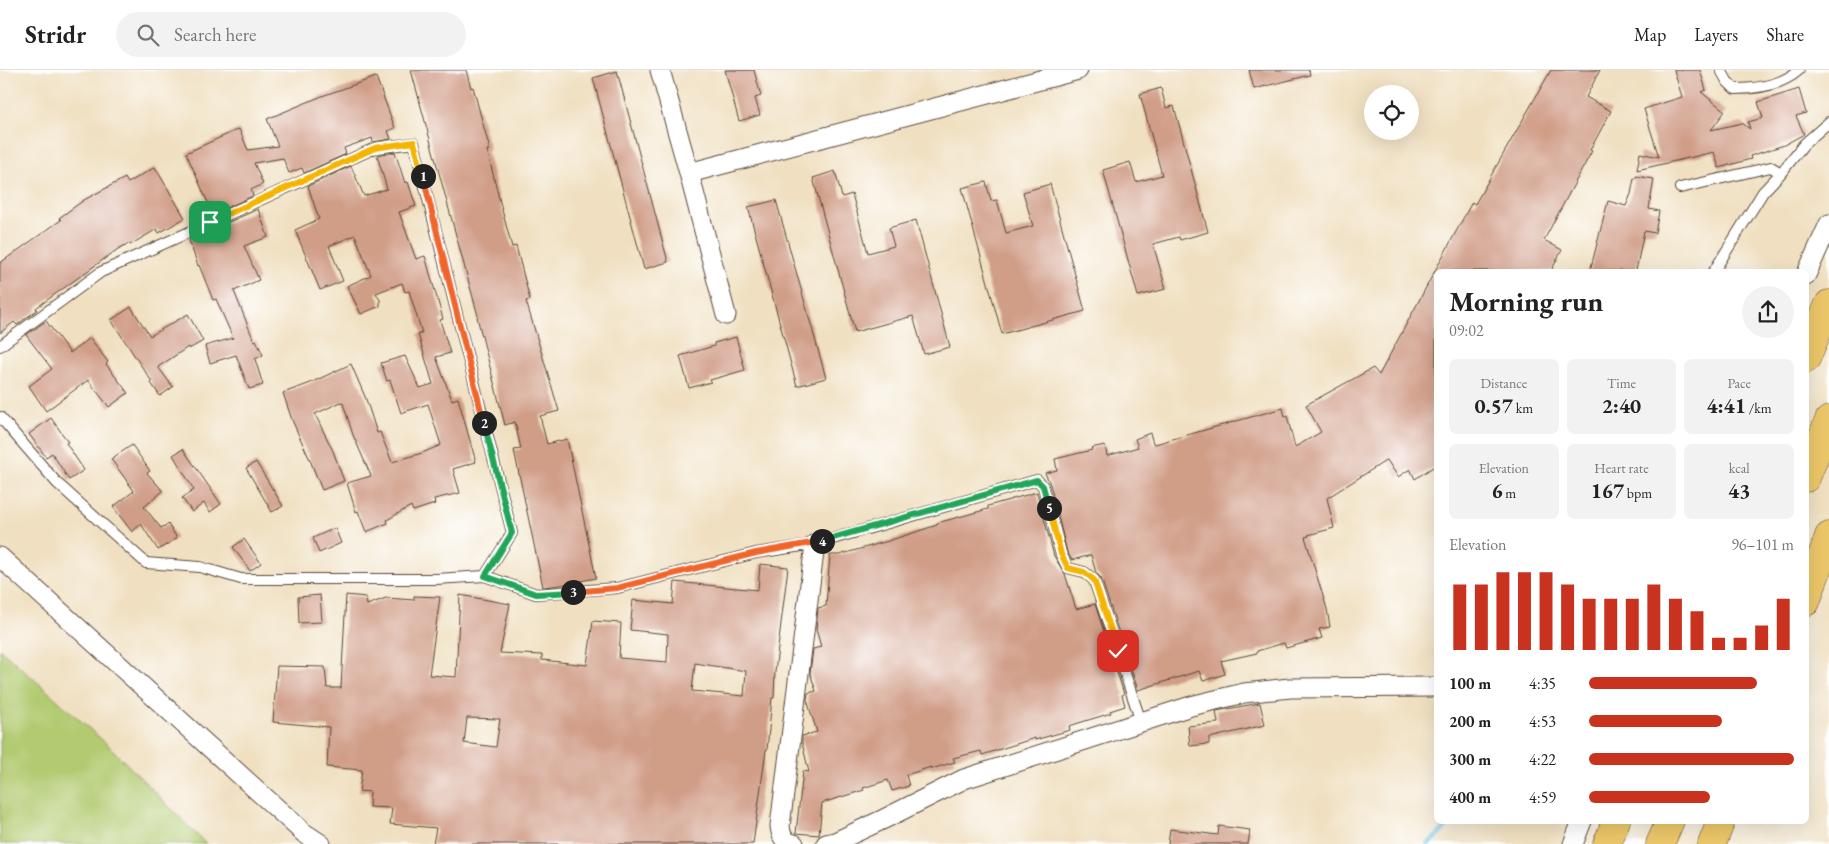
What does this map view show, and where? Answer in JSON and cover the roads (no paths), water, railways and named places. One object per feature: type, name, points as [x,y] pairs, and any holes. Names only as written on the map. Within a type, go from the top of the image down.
[{"type":"highway","points":[[1809,352],[1829,304]]},
{"type":"highway","points":[[1809,470],[1829,420]]},
{"type":"highway","points":[[1809,593],[1829,536]]},
{"type":"highway","points":[[1607,844],[1615,824]]},
{"type":"highway","points":[[1660,844],[1669,824]]},
{"type":"highway","points":[[1712,844],[1720,824]]},
{"type":"street","points":[[660,70],[726,315]]},
{"type":"street","points":[[689,173],[1078,70]]},
{"type":"street","points":[[1809,269],[1829,224]]},
{"type":"street","points":[[794,844],[789,843],[782,837],[780,826],[815,544]]},
{"type":"street","points":[[0,557],[304,834],[321,844]]},
{"type":"street","points":[[826,844],[884,819],[964,779],[1141,722],[1244,692],[1299,688],[1434,687]]},
{"type":"street","points":[[1573,844],[1581,824]]},
{"type":"lane","points":[[1721,70],[1727,81],[1736,89],[1753,89],[1789,79],[1799,70]]},
{"type":"lane","points":[[1715,269],[1763,192],[1804,144],[1829,122]]},
{"type":"lane","points":[[0,346],[100,272],[375,148],[414,142],[512,533],[485,576]]},
{"type":"lane","points":[[1680,188],[1770,167],[1781,173]]},
{"type":"lane","points":[[0,417],[57,483],[146,563],[200,567],[241,579],[436,579],[485,576],[536,594],[617,588],[756,553],[815,544],[1037,480],[1043,486],[1061,554],[1068,568],[1084,572],[1094,580],[1141,722]]},
{"type":"waterway","points":[[1428,844],[1450,824]]}]
